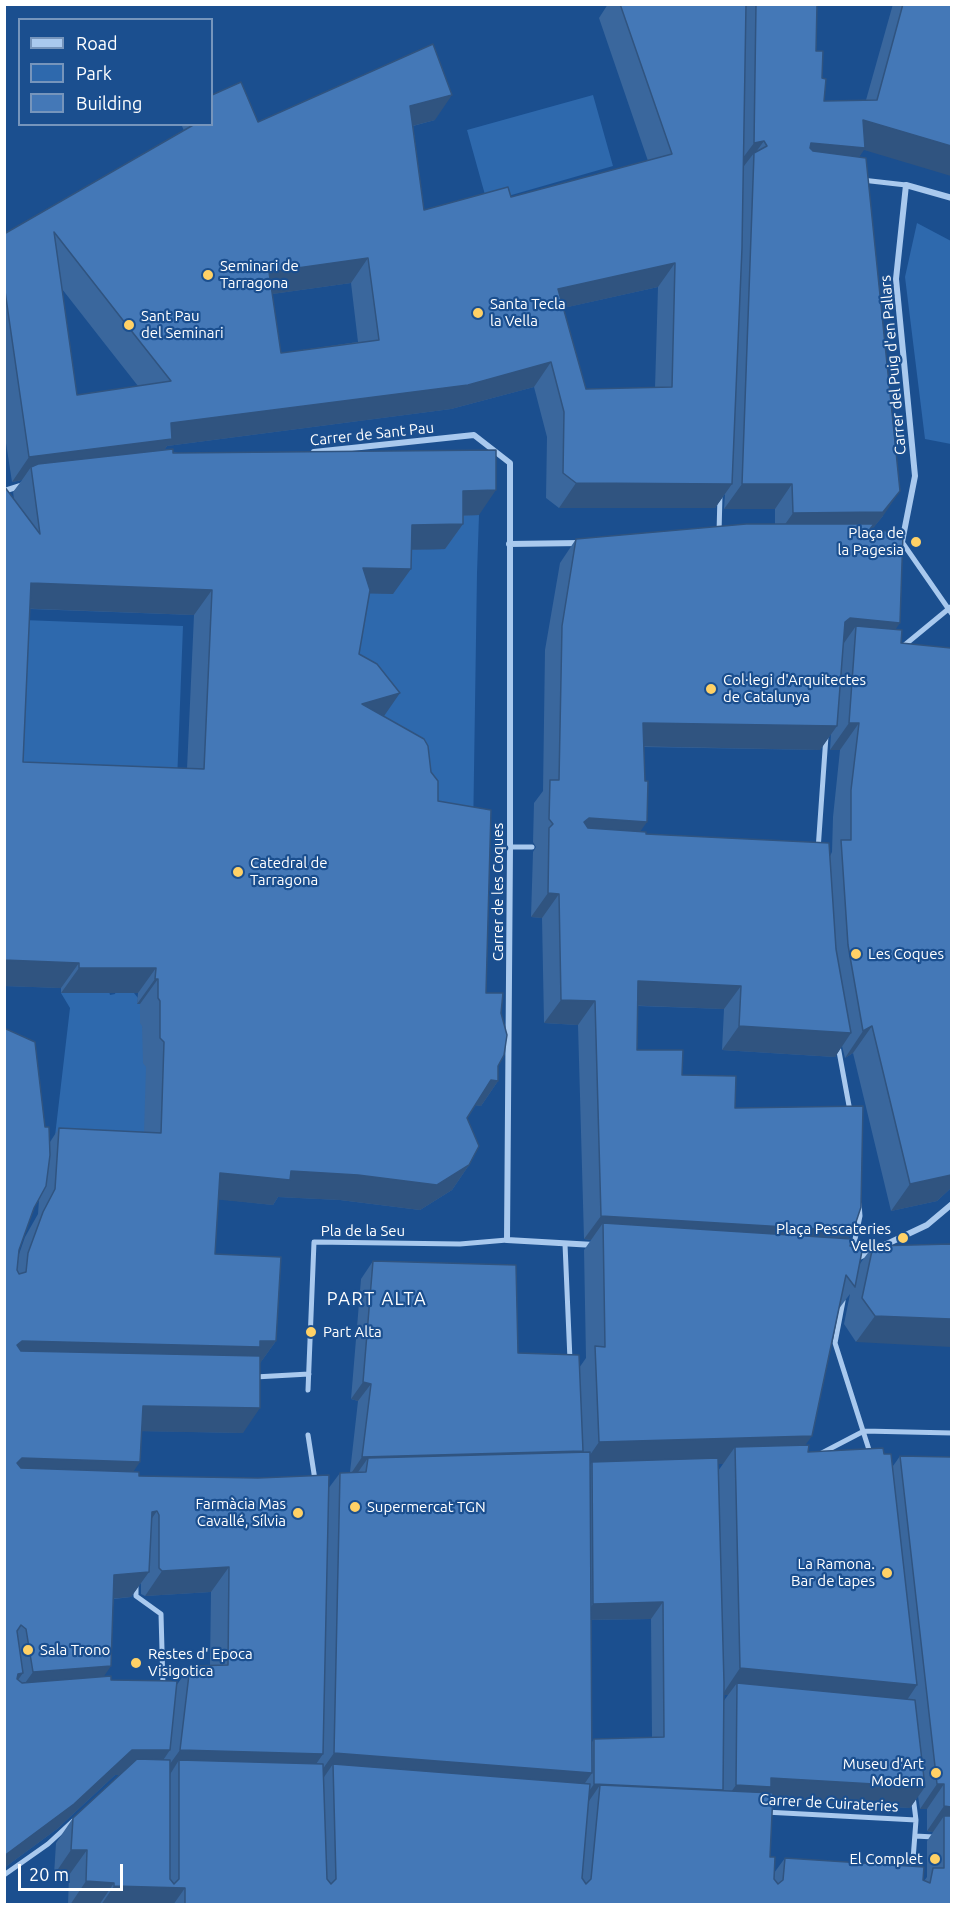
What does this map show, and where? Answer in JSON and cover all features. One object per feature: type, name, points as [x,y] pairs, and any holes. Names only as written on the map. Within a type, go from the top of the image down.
[{"type":"street","points":[[851,178],[906,185],[951,198]]},
{"type":"street","name":"Carrer del Puig d'en Pallars","points":[[903,542],[915,476],[896,279],[906,185]]},
{"type":"street","name":"Carrer de Sant Pau","points":[[311,453],[474,435],[510,463],[509,544]]},
{"type":"street","points":[[4,491],[19,484],[30,483]]},
{"type":"street","points":[[718,541],[721,485]]},
{"type":"street","points":[[891,542],[903,542],[950,610],[895,653]]},
{"type":"street","points":[[509,544],[591,543]]},
{"type":"street","name":"Carrer de les Coques","points":[[507,1240],[510,847],[509,544]]},
{"type":"street","points":[[817,861],[827,730]]},
{"type":"street","points":[[510,847],[532,847]]},
{"type":"street","points":[[836,1040],[851,1120]]},
{"type":"street","points":[[849,1264],[860,1216],[858,1195]]},
{"type":"street","points":[[849,1264],[927,1225],[951,1204]]},
{"type":"street","points":[[507,1240],[605,1246]]},
{"type":"street","name":"Pla de la Seu","points":[[308,1390],[314,1242],[460,1244],[507,1240]]},
{"type":"street","points":[[565,1244],[571,1367]]},
{"type":"street","points":[[845,1289],[835,1343],[874,1466]]},
{"type":"street","points":[[242,1376],[309,1374]]},
{"type":"street","points":[[814,1457],[864,1431],[951,1433]]},
{"type":"street","points":[[308,1435],[315,1491]]},
{"type":"street","points":[[303,1484],[325,1482]]},
{"type":"street","points":[[136,1574],[136,1596],[161,1614],[163,1696]]},
{"type":"street","points":[[911,1882],[916,1820],[912,1785]]},
{"type":"street","points":[[4,1875],[48,1844],[83,1812]]},
{"type":"street","name":"Carrer de Cuirateries","points":[[756,1812],[916,1820]]},
{"type":"street","points":[[765,1824],[766,1812]]},
{"type":"street","points":[[915,1836],[942,1837]]},
{"type":"green space","points":[[593,95],[613,166],[487,202],[467,130]]},
{"type":"green space","points":[[917,223],[951,241],[951,444],[925,439],[905,277]]},
{"type":"green space","points":[[479,515],[473,836],[279,656],[350,607],[411,550],[445,549],[445,516]]},
{"type":"green space","points":[[23,620],[183,626],[177,782],[17,777]]},
{"type":"green space","points":[[109,991],[110,995],[115,994],[116,991],[134,993],[138,998],[137,1004],[140,1004],[161,1082],[143,1157],[53,1153],[70,1008],[61,993]]},
{"type":"building","points":[[620,4],[746,4],[742,248],[732,484],[576,483],[563,473],[564,412],[551,362],[468,385],[171,423],[172,439],[29,457],[4,284],[4,234],[192,126],[213,126],[213,95],[241,82],[258,122],[433,44],[452,95],[410,106],[424,210],[508,187],[511,197],[672,154]],"holes":[[[54,232],[171,381],[77,395]],[[368,258],[379,340],[281,353],[269,272]],[[675,263],[672,387],[586,389],[558,289]]]},
{"type":"building","points":[[756,4],[817,4],[816,51],[823,51],[822,78],[826,79],[824,101],[877,100],[903,4],[951,4],[951,146],[863,120],[865,148],[811,143],[810,148],[813,151],[866,158],[900,491],[883,512],[793,513],[792,484],[742,484],[754,153],[767,146],[764,141],[754,143]]},
{"type":"building","points":[[173,449],[173,453],[496,450],[496,490],[463,491],[463,524],[412,525],[411,569],[363,568],[370,590],[359,654],[377,664],[400,693],[362,704],[424,739],[428,746],[431,772],[438,781],[438,801],[491,810],[486,993],[503,993],[501,1013],[507,1035],[504,1055],[498,1066],[498,1081],[491,1080],[467,1118],[479,1146],[469,1165],[437,1185],[358,1175],[291,1171],[290,1180],[220,1173],[215,1254],[281,1257],[276,1341],[260,1341],[260,1347],[22,1341],[17,1345],[21,1351],[260,1356],[260,1408],[143,1406],[140,1462],[22,1458],[17,1463],[21,1468],[139,1472],[139,1476],[258,1478],[329,1475],[323,1754],[180,1750],[190,1666],[228,1665],[229,1567],[162,1571],[159,1568],[159,1515],[157,1511],[152,1512],[149,1572],[114,1575],[111,1666],[33,1672],[26,1629],[21,1625],[17,1631],[23,1673],[18,1674],[17,1679],[22,1683],[111,1676],[111,1680],[177,1681],[170,1750],[132,1750],[74,1804],[4,1856],[4,1028],[35,1042],[45,1127],[49,1127],[50,1155],[46,1186],[34,1208],[19,1250],[17,1270],[19,1274],[26,1272],[28,1253],[43,1212],[55,1189],[59,1128],[161,1133],[164,1042],[160,1038],[160,1001],[158,979],[155,979],[156,968],[79,968],[79,963],[4,960],[4,486],[40,534],[31,467],[38,464]],"holes":[[[31,583],[212,590],[204,769],[23,762]]]},
{"type":"building","points":[[746,524],[874,524],[870,529],[903,533],[900,623],[850,618],[845,622],[837,726],[643,723],[645,781],[648,781],[647,822],[589,818],[584,822],[588,828],[646,832],[646,834],[829,843],[836,949],[851,1033],[739,1026],[741,986],[638,981],[637,1050],[683,1050],[682,1075],[736,1076],[735,1108],[863,1106],[861,1207],[853,1231],[601,1216],[595,1001],[561,1000],[559,894],[548,893],[549,828],[553,824],[549,819],[550,780],[559,780],[562,626],[576,539]]},
{"type":"building","points":[[856,626],[902,630],[901,643],[951,648],[951,1175],[910,1184],[872,1026],[863,1031],[848,945],[841,840],[851,840],[851,790],[859,723],[849,723]]},
{"type":"building","points":[[603,1223],[852,1239],[850,1246],[863,1246],[855,1287],[846,1275],[812,1436],[599,1442],[595,1346],[605,1347]]},
{"type":"building","points":[[951,1244],[951,1319],[875,1316],[862,1298],[873,1246]]},
{"type":"building","points":[[373,1261],[516,1265],[518,1353],[579,1355],[583,1451],[362,1457],[371,1384],[363,1382]]},
{"type":"building","points":[[809,1445],[808,1452],[883,1448],[884,1454],[891,1454],[917,1685],[740,1668],[735,1447]]},
{"type":"building","points":[[590,1452],[592,1773],[334,1753],[340,1473],[366,1472],[368,1458]]},
{"type":"building","points":[[900,1456],[951,1457],[951,1807],[944,1806],[944,1784],[937,1784]]},
{"type":"building","points":[[718,1458],[724,1683],[723,1790],[594,1784],[594,1739],[664,1737],[663,1602],[593,1604],[592,1462]]},
{"type":"building","points":[[737,1683],[915,1700],[925,1787],[771,1778],[771,1787],[736,1785]]},
{"type":"building","points":[[137,1759],[170,1760],[170,1879],[174,1884],[179,1879],[179,1760],[323,1764],[327,1879],[331,1884],[336,1879],[333,1764],[590,1784],[582,1878],[586,1884],[591,1879],[600,1785],[773,1793],[770,1857],[775,1857],[774,1879],[778,1884],[783,1880],[785,1858],[924,1867],[923,1880],[930,1883],[933,1868],[944,1868],[944,1816],[951,1816],[951,1905],[185,1905],[185,1888],[114,1886],[114,1883],[86,1881],[87,1850],[71,1850],[73,1818]]},
{"type":"place","name":"Seminari de Tarragona","points":[[208,275]]},
{"type":"place","name":"Santa Tecla la Vella","points":[[478,313]]},
{"type":"place","name":"Sant Pau del Seminari","points":[[129,325]]},
{"type":"place","name":"Plaça de la Pagesia","points":[[916,542]]},
{"type":"place","name":"Col·legi d'Arquitectes de Catalunya","points":[[711,689]]},
{"type":"place","name":"Catedral de Tarragona","points":[[238,872]]},
{"type":"place","name":"Les Coques","points":[[856,954]]},
{"type":"place","name":"Plaça Pescateries Velles","points":[[903,1238]]},
{"type":"place","name":"Part Alta","points":[[311,1332]]},
{"type":"place","name":"Supermercat TGN","points":[[355,1507]]},
{"type":"place","name":"Farmàcia Mas Cavallé, Sílvia","points":[[298,1513]]},
{"type":"place","name":"La Ramona. Bar de tapes","points":[[887,1573]]},
{"type":"place","name":"Sala Trono","points":[[28,1650]]},
{"type":"place","name":"Restes d' Epoca Visigotica","points":[[136,1663]]},
{"type":"place","name":"Museu d'Art Modern","points":[[936,1773]]},
{"type":"place","name":"El Complet","points":[[935,1859]]},
{"type":"district","name":"PART ALTA","points":[[377,1299]]}]
